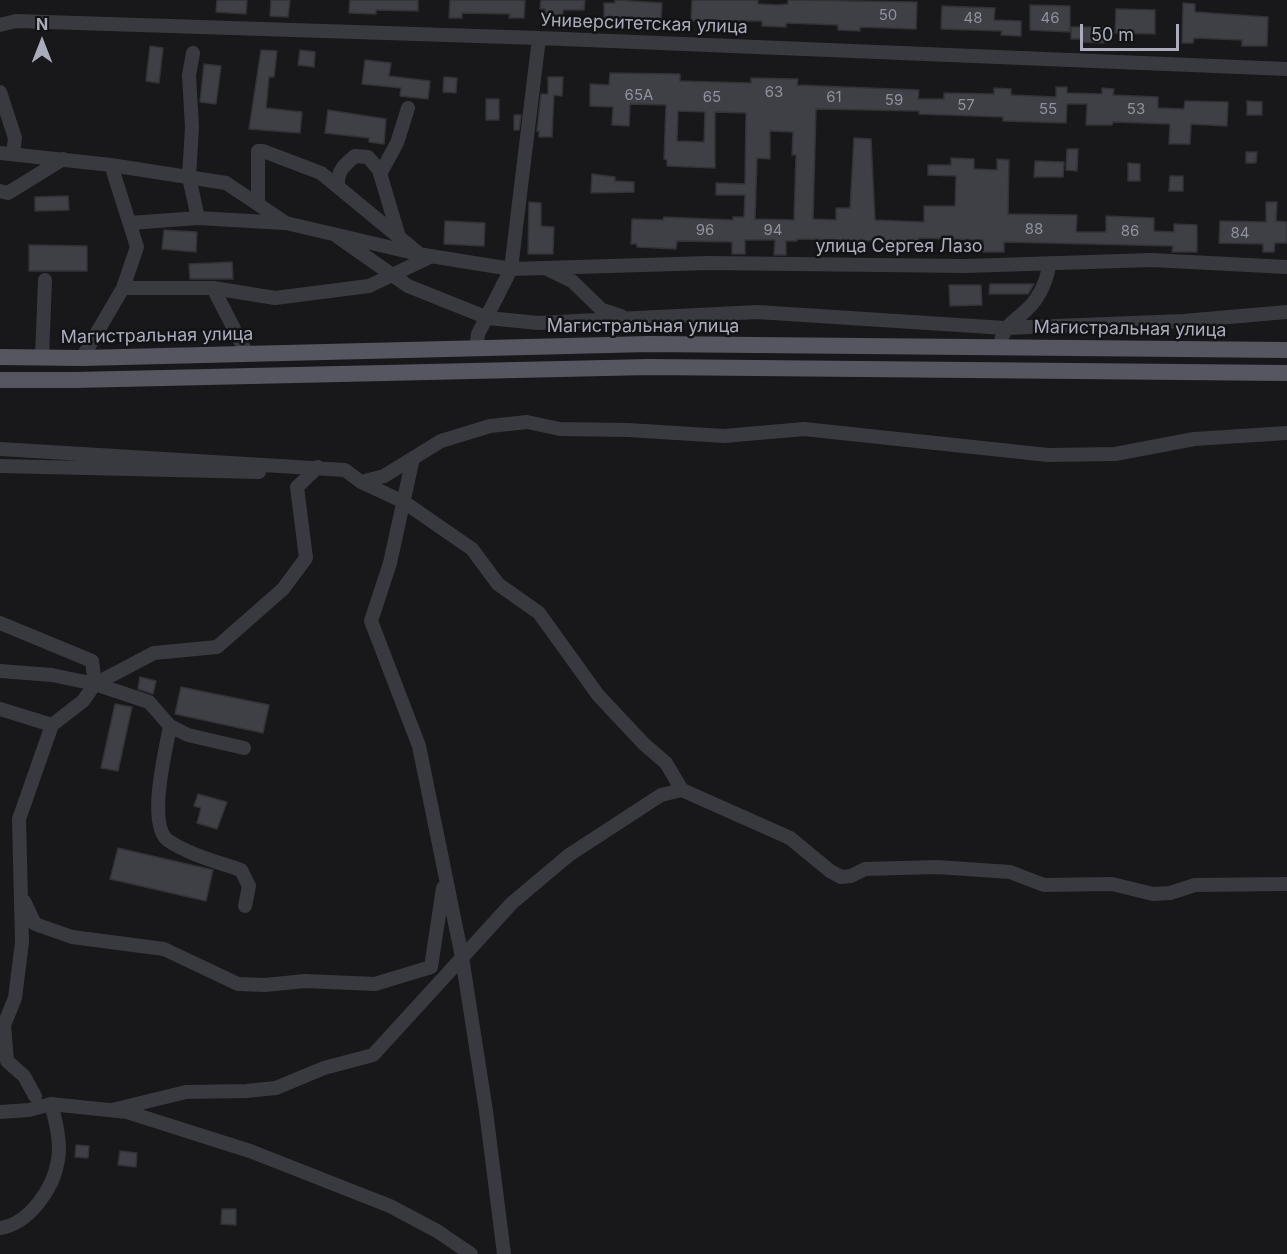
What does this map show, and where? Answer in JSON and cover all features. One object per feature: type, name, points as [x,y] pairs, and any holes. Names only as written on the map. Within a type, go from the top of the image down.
[{"type":"main road","name":"Магистральная улица","points":[[0,357],[82,358],[649,344],[1287,350]]},
{"type":"main road","points":[[0,380],[649,367],[1287,373]]},
{"type":"street","name":"Университетская улица","points":[[0,25],[16,21],[538,38],[1287,69]]},
{"type":"street","points":[[476,348],[478,334],[511,269],[538,38]]},
{"type":"street","points":[[193,53],[189,75],[192,127],[189,177],[198,218]]},
{"type":"street","points":[[0,92],[15,138],[7,153],[111,165],[226,183],[286,223]]},
{"type":"street","points":[[380,174],[397,143],[408,108]]},
{"type":"street","points":[[123,288],[213,288],[275,298],[369,286],[425,255],[399,237],[321,173],[258,151],[258,204]]},
{"type":"street","points":[[338,187],[337,177],[342,167],[355,156],[368,157],[380,174],[399,237]]},
{"type":"street","points":[[0,191],[8,193],[63,159]]},
{"type":"street","points":[[82,358],[123,288],[137,247],[111,165]]},
{"type":"street","points":[[130,223],[198,218],[286,223]]},
{"type":"street","name":"улица Сергея Лазо","points":[[286,223],[425,255],[511,269],[708,263],[966,266],[1150,260],[1287,267]]},
{"type":"street","points":[[334,234],[408,286],[488,318],[538,323],[757,312],[1005,328],[1183,321],[1287,312]]},
{"type":"street","points":[[1000,348],[1000,337],[1005,328],[1035,301],[1046,281],[1050,263]]},
{"type":"street","points":[[544,268],[572,281],[602,310],[631,320]]},
{"type":"street","points":[[42,357],[45,280]]},
{"type":"street","points":[[213,288],[247,354]]},
{"type":"street","points":[[361,482],[384,476],[441,441],[490,426],[527,422],[560,429],[628,430],[724,436],[804,429],[1048,455],[1115,454],[1194,440],[1287,433]]},
{"type":"street","points":[[0,449],[345,470],[361,482],[404,502],[472,549],[498,584],[539,613],[598,695],[644,744],[666,763],[682,790],[790,838],[830,871],[841,877],[851,876],[865,869],[937,867],[1010,872],[1044,885],[1112,884],[1153,894],[1170,893],[1195,885],[1287,884]]},
{"type":"street","points":[[413,458],[390,563],[371,621],[419,746],[462,957],[486,1111],[504,1254]]},
{"type":"street","points":[[0,466],[269,472],[294,466]]},
{"type":"street","points":[[35,1096],[24,1076],[7,1061],[4,1024],[15,998],[22,942],[19,819],[52,725],[83,701],[95,684],[154,653],[217,647],[283,589],[306,558],[297,487],[318,467]]},
{"type":"street","points":[[0,623],[92,661],[95,684]]},
{"type":"street","points":[[0,671],[52,675],[95,684],[149,702],[170,726],[188,735],[244,748]]},
{"type":"street","points":[[0,709],[52,725]]},
{"type":"street","points":[[170,726],[157,809],[158,827],[167,840],[241,870],[249,886],[245,906]]},
{"type":"street","points":[[112,1110],[186,1092],[246,1092],[276,1088],[324,1068],[354,1062],[373,1055],[512,903],[569,855],[661,795],[682,790]]},
{"type":"street","points":[[418,1004],[431,967],[441,910],[444,872]]},
{"type":"street","points":[[22,897],[35,924],[72,937],[164,949],[238,984],[265,985],[305,981],[375,984],[431,967]]},
{"type":"street","points":[[0,1227],[10,1226],[39,1205],[58,1161],[57,1128],[51,1104]]},
{"type":"street","points":[[0,1112],[29,1110],[51,1104],[127,1112],[250,1151],[390,1206],[437,1230],[471,1254]]},
{"type":"building","points":[[217,0],[247,0],[246,14],[216,12]]},
{"type":"building","points":[[271,0],[290,0],[288,17],[270,16]]},
{"type":"building","points":[[350,0],[418,0],[418,11],[376,10],[376,14],[349,13]]},
{"type":"building","points":[[450,0],[525,0],[524,18],[509,18],[510,14],[462,13],[462,18],[449,18]]},
{"type":"building","points":[[541,0],[585,0],[584,10],[563,10],[563,21],[545,20],[545,9],[540,9]]},
{"type":"building","points":[[615,0],[662,3],[661,20],[604,20],[604,3],[615,3]]},
{"type":"building","points":[[692,0],[758,0],[758,4],[778,5],[788,4],[788,0],[917,2],[916,29],[860,27],[860,31],[838,30],[838,25],[786,23],[786,27],[762,26],[762,21],[691,21]]},
{"type":"building","points":[[1183,3],[1195,4],[1195,12],[1268,17],[1267,46],[1242,46],[1242,40],[1194,38],[1193,43],[1182,43]]},
{"type":"building","points":[[1030,5],[1070,6],[1070,32],[1030,30]]},
{"type":"building","points":[[942,6],[995,8],[994,20],[1021,21],[1021,36],[1001,35],[1002,31],[941,29]]},
{"type":"building","points":[[1116,9],[1155,10],[1155,34],[1115,33]]},
{"type":"building","points":[[1071,27],[1105,27],[1104,43],[1071,39]]},
{"type":"building","points":[[150,46],[163,48],[159,83],[146,81]]},
{"type":"building","points":[[261,50],[277,51],[274,77],[269,77],[266,108],[302,112],[300,133],[249,129]]},
{"type":"building","points":[[300,50],[315,52],[314,67],[298,65]]},
{"type":"building","points":[[365,60],[391,63],[389,76],[430,81],[428,99],[400,96],[401,88],[362,84]]},
{"type":"building","points":[[204,64],[221,66],[216,104],[200,102]]},
{"type":"building","points":[[610,73],[680,74],[680,81],[751,83],[751,78],[798,79],[797,85],[919,90],[918,99],[944,99],[944,93],[994,94],[994,88],[1011,89],[1011,95],[1056,97],[1056,87],[1067,87],[1067,93],[1102,94],[1102,88],[1114,89],[1113,95],[1158,97],[1158,108],[1184,109],[1185,101],[1228,102],[1227,126],[1191,124],[1190,144],[1169,144],[1170,124],[1113,122],[1112,125],[1086,125],[1087,104],[1067,104],[1066,123],[1003,121],[1003,117],[919,114],[919,111],[816,109],[813,219],[836,220],[836,208],[850,208],[854,138],[871,139],[875,220],[924,222],[924,206],[955,206],[956,176],[928,175],[928,165],[951,165],[951,158],[974,159],[974,169],[997,170],[997,159],[1009,160],[1008,214],[1077,215],[1076,232],[1106,232],[1106,216],[1154,218],[1154,231],[1174,232],[1174,224],[1197,225],[1197,252],[1172,252],[1173,246],[1004,242],[1004,252],[983,252],[983,240],[919,238],[919,242],[797,239],[797,241],[786,241],[786,255],[774,255],[775,240],[745,240],[745,254],[732,254],[732,242],[677,241],[676,249],[637,247],[637,244],[631,244],[632,219],[663,220],[664,217],[733,220],[733,217],[744,217],[745,195],[716,195],[716,183],[745,184],[746,113],[715,112],[715,168],[667,166],[667,160],[664,159],[666,105],[630,104],[629,126],[612,125],[613,107],[590,106],[590,84],[609,85]],"holes":[[[678,111],[705,112],[704,142],[677,141]],[[770,131],[793,132],[792,155],[796,155],[794,220],[755,219],[757,158],[770,159]]]},
{"type":"building","points":[[444,77],[457,78],[456,93],[443,92]]},
{"type":"building","points":[[548,77],[563,77],[562,96],[554,95],[552,137],[539,137],[539,131],[537,131],[541,94],[548,94]]},
{"type":"building","points":[[486,99],[499,99],[499,120],[486,120]]},
{"type":"building","points":[[1247,101],[1262,102],[1262,115],[1247,115]]},
{"type":"building","points":[[328,110],[386,119],[384,144],[369,142],[369,138],[325,133]]},
{"type":"building","points":[[514,115],[521,115],[519,130],[514,130]]},
{"type":"building","points":[[1067,149],[1078,149],[1077,171],[1066,170]]},
{"type":"building","points":[[1246,152],[1257,152],[1256,163],[1246,163]]},
{"type":"building","points":[[1035,161],[1064,162],[1063,177],[1034,177]]},
{"type":"building","points":[[1128,163],[1140,164],[1140,181],[1128,181]]},
{"type":"building","points":[[592,174],[615,177],[615,181],[634,182],[634,192],[591,193]]},
{"type":"building","points":[[1170,176],[1183,176],[1183,191],[1169,191]]},
{"type":"building","points":[[68,196],[69,210],[35,211],[35,197]]},
{"type":"building","points":[[529,202],[541,203],[541,226],[554,227],[553,254],[528,254]]},
{"type":"building","points":[[1266,202],[1277,202],[1276,221],[1287,222],[1287,243],[1275,243],[1274,252],[1263,252],[1263,244],[1219,243],[1220,221],[1266,222]]},
{"type":"building","points":[[445,221],[485,223],[484,246],[444,244]]},
{"type":"building","points":[[164,230],[197,232],[196,252],[162,249]]},
{"type":"building","points":[[29,245],[87,246],[87,271],[29,271]]},
{"type":"building","points":[[232,262],[233,279],[190,279],[189,264]]},
{"type":"building","points":[[990,284],[1034,284],[1028,294],[989,294]]},
{"type":"building","points":[[949,285],[981,285],[982,305],[950,306]]},
{"type":"building","points":[[140,677],[156,681],[153,694],[138,689]]},
{"type":"building","points":[[181,687],[269,705],[263,733],[175,714]]},
{"type":"building","points":[[115,704],[132,707],[118,771],[101,768]]},
{"type":"building","points":[[198,794],[227,802],[217,829],[197,823],[201,808],[194,806]]},
{"type":"building","points":[[118,848],[213,870],[206,901],[110,879]]},
{"type":"building","points":[[76,1145],[89,1146],[88,1158],[75,1157]]},
{"type":"building","points":[[120,1151],[137,1153],[136,1167],[118,1165]]},
{"type":"building","points":[[222,1209],[236,1209],[236,1225],[221,1224]]}]
